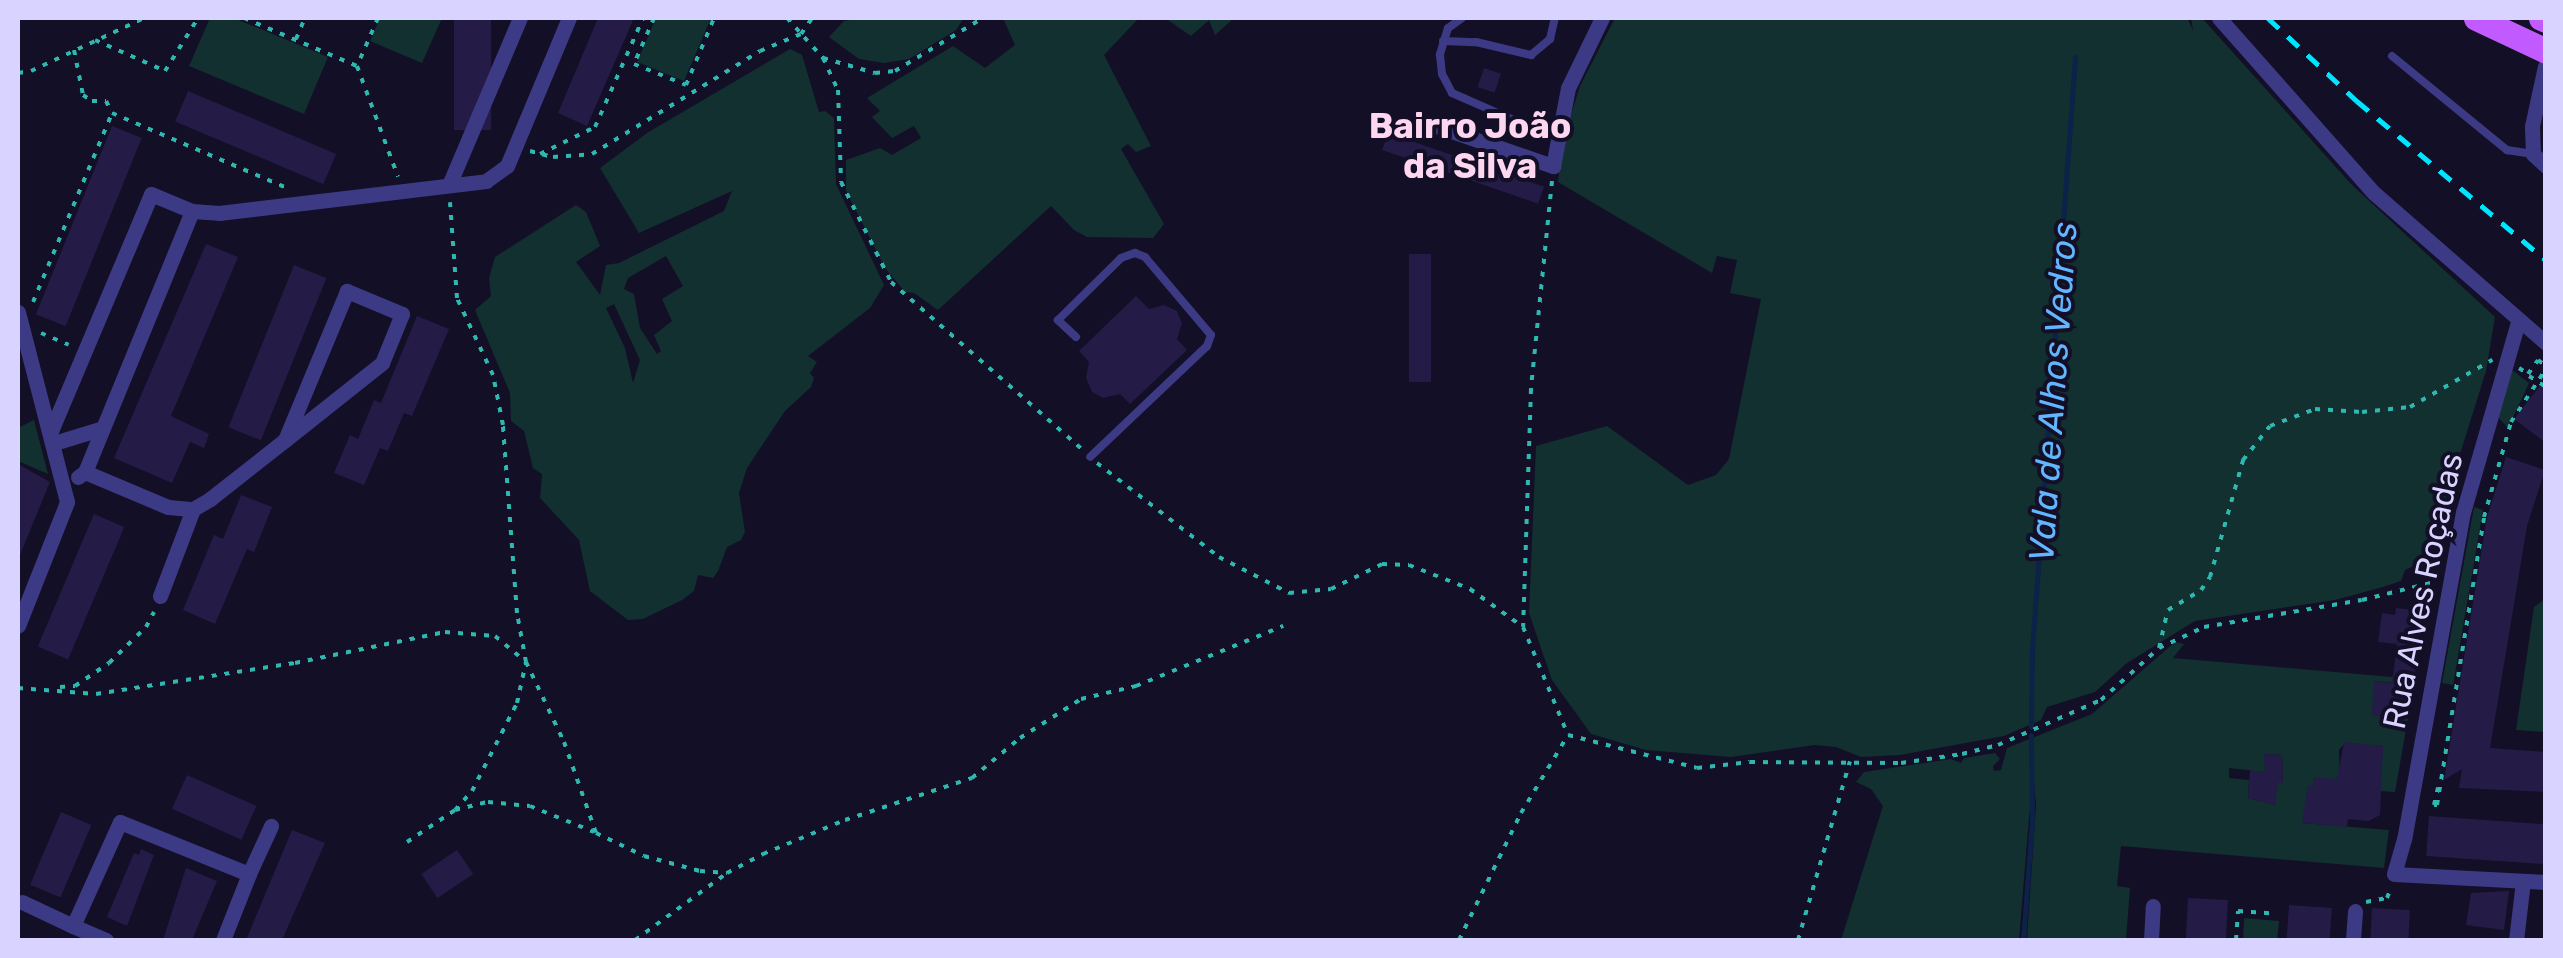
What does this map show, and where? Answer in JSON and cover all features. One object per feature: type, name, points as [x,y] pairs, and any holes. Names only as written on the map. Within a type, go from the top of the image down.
[{"type":"main road","points":[[2476,18],[2546,51]]},
{"type":"street","points":[[449,186],[520,18]]},
{"type":"street","points":[[53,437],[74,375],[151,194],[192,211],[219,213],[449,186],[498,175],[516,144],[569,18]]},
{"type":"street","points":[[1422,121],[1553,166],[1558,132],[1579,59],[1602,18]]},
{"type":"street","points":[[2219,18],[2374,193],[2518,322],[2546,342]]},
{"type":"street","points":[[2545,66],[2532,126],[2533,154],[2546,166]]},
{"type":"street","points":[[66,484],[85,472],[192,211]]},
{"type":"street","points":[[160,596],[194,508],[285,440],[382,363],[402,314],[346,291],[285,440]]},
{"type":"street","points":[[18,312],[23,356],[36,374],[68,502],[18,626]]},
{"type":"street","name":"Rua Alves Roçadas","points":[[2394,874],[2404,839],[2448,578],[2518,322]]},
{"type":"street","points":[[36,374],[57,382],[74,375]]},
{"type":"street","points":[[53,437],[100,429]]},
{"type":"street","points":[[85,472],[168,507],[194,508]]},
{"type":"street","points":[[73,926],[120,822],[248,874]]},
{"type":"street","points":[[223,940],[271,826]]},
{"type":"street","points":[[2394,874],[2546,882]]},
{"type":"street","points":[[2516,940],[2523,881]]},
{"type":"street","points":[[22,902],[106,940]]},
{"type":"street","points":[[2151,940],[2153,906]]},
{"type":"street","points":[[2353,940],[2355,911]]},
{"type":"lane","points":[[1462,18],[1448,28],[1443,41],[1442,74],[1452,93],[1518,122],[1558,132]]},
{"type":"lane","points":[[1443,41],[1476,42],[1530,54],[1550,39],[1554,18]]},
{"type":"lane","points":[[2392,56],[2507,150],[2533,154]]},
{"type":"lane","points":[[1076,337],[1058,320],[1120,258],[1135,254],[1144,257],[1211,335],[1207,346],[1090,457]]},
{"type":"path","points":[[18,73],[144,18]]},
{"type":"path","points":[[96,40],[166,71],[198,18]]},
{"type":"path","points":[[244,18],[357,66]]},
{"type":"path","points":[[296,40],[305,18]]},
{"type":"path","points":[[378,18],[357,66],[403,191]]},
{"type":"path","points":[[540,154],[595,127],[643,18]]},
{"type":"path","points":[[654,18],[634,64],[686,85],[714,18]]},
{"type":"path","points":[[787,18],[823,58],[838,90],[841,182],[891,282],[1090,457],[1219,557],[1289,593],[1331,590],[1382,564],[1409,565],[1470,589],[1523,626]]},
{"type":"path","points":[[516,144],[540,154],[592,154],[760,51],[801,34],[812,18]]},
{"type":"path","points":[[823,58],[875,73],[896,72],[982,18]]},
{"type":"path","points":[[74,50],[84,95],[92,101],[106,101],[112,113]]},
{"type":"path","points":[[1553,166],[1531,389],[1523,626],[1568,735]]},
{"type":"path","points":[[449,186],[457,298],[494,375],[503,425],[517,613],[526,662],[564,742],[596,833]]},
{"type":"path","points":[[2440,782],[2484,517],[2512,422],[2546,367],[2538,360],[2528,374]]},
{"type":"path","points":[[2159,648],[2168,610],[2201,590],[2210,577],[2242,460],[2270,426],[2315,408],[2362,412],[2410,407],[2445,390],[2478,364],[2505,363],[2546,388]]},
{"type":"path","points":[[1568,735],[1698,768],[1750,762],[1902,763],[1998,744],[2100,700],[2159,648],[2204,627],[2362,600],[2448,578]]},
{"type":"path","points":[[18,688],[76,686],[110,664],[146,627],[160,596]]},
{"type":"path","points":[[634,940],[727,873],[845,820],[972,778],[1020,738],[1081,698],[1136,686],[1283,626]]},
{"type":"path","points":[[50,688],[96,694],[166,686],[446,632],[495,636],[526,662]]},
{"type":"path","points":[[407,842],[455,810],[472,791],[517,703],[526,662]]},
{"type":"path","points":[[1459,940],[1521,813],[1568,735]]},
{"type":"path","points":[[1798,940],[1850,761]]},
{"type":"path","points":[[455,810],[488,802],[530,806],[644,856],[700,871],[727,873]]},
{"type":"path","points":[[2355,911],[2360,904],[2387,898],[2394,874]]},
{"type":"path","points":[[2236,940],[2238,911],[2277,914]]},
{"type":"green space","points":[[210,18],[234,18],[328,57],[304,114],[189,66]]},
{"type":"green space","points":[[380,18],[442,18],[422,63],[370,41]]},
{"type":"green space","points":[[656,18],[711,18],[684,81],[637,62]]},
{"type":"green space","points":[[964,18],[956,30],[909,59],[884,63],[859,59],[829,37],[844,21]]},
{"type":"green space","points":[[1003,18],[1139,18],[1104,55],[1151,146],[1136,152],[1128,144],[1121,149],[1164,224],[1153,238],[1087,237],[1074,230],[1051,206],[938,310],[914,293],[905,292],[885,268],[846,191],[846,160],[880,148],[892,155],[921,138],[914,126],[892,138],[872,117],[880,111],[867,98],[953,46],[985,68],[1015,45]]},
{"type":"green space","points":[[1165,18],[1234,18],[1215,35],[1209,20],[1191,36]]},
{"type":"green space","points":[[1615,18],[2187,18],[2193,30],[2191,18],[2202,18],[2351,184],[2495,317],[2486,371],[2427,560],[2405,570],[2401,581],[2335,600],[2195,621],[2127,663],[2095,692],[2047,707],[2041,720],[2004,736],[1900,755],[1861,757],[1836,747],[1815,745],[1731,757],[1646,750],[1591,734],[1552,680],[1529,613],[1536,446],[1607,426],[1688,485],[1716,475],[1729,459],[1761,299],[1730,293],[1737,260],[1717,256],[1712,273],[1558,182],[1563,140],[1580,86]]},
{"type":"green space","points":[[790,49],[802,55],[819,112],[825,111],[834,118],[836,184],[884,285],[870,308],[808,356],[817,362],[810,373],[814,378],[811,387],[785,411],[747,468],[739,493],[745,532],[741,540],[727,547],[713,578],[698,575],[694,591],[682,600],[643,619],[628,620],[590,591],[579,540],[540,498],[542,474],[533,468],[524,431],[511,421],[510,393],[475,310],[491,296],[489,278],[495,257],[576,205],[586,212],[600,246],[576,262],[600,295],[606,265],[619,263],[724,211],[732,191],[639,233],[600,168],[647,133]],"holes":[[[666,256],[683,286],[662,299],[672,321],[654,335],[661,351],[657,354],[640,328],[634,294],[624,289],[628,278]],[[614,304],[640,360],[633,383],[625,348],[606,308]]]},
{"type":"green space","points":[[2512,370],[2529,383],[2508,428],[2498,417]]},
{"type":"green space","points":[[34,420],[48,474],[18,461],[18,428]]},
{"type":"green space","points":[[2474,507],[2483,510],[2453,685],[2442,683]]},
{"type":"green space","points":[[2545,599],[2545,732],[2516,730],[2534,607]]},
{"type":"green space","points":[[2175,642],[2184,644],[2173,658],[2415,679],[2414,685],[2375,681],[2373,715],[2408,718],[2395,792],[2380,791],[2383,746],[2345,743],[2339,750],[2340,787],[2308,786],[2303,823],[2389,830],[2384,868],[2121,846],[2117,886],[2130,888],[2126,940],[2027,940],[2036,805],[2033,769],[2019,940],[1841,940],[1883,806],[1871,789],[1856,782],[1864,772],[1951,759],[1961,763],[1964,758],[1995,753],[2000,759],[1993,766],[1994,771],[2001,770],[2007,748],[2092,714]],"holes":[[[2265,754],[2282,755],[2283,782],[2277,782],[2275,805],[2248,798],[2249,780],[2229,778],[2229,768],[2265,772]]]},
{"type":"green space","points":[[2244,918],[2279,921],[2277,940],[2243,940]]},
{"type":"building","points":[[454,18],[491,18],[491,130],[454,130]]},
{"type":"building","points":[[598,18],[634,18],[587,126],[558,113]]},
{"type":"building","points":[[1484,68],[1501,74],[1495,93],[1477,87]]},
{"type":"building","points":[[188,91],[336,154],[323,184],[175,121]]},
{"type":"building","points":[[112,126],[142,138],[66,326],[36,314]]},
{"type":"building","points":[[1388,133],[1544,187],[1538,204],[1382,150]]},
{"type":"building","points":[[206,244],[238,257],[171,416],[209,434],[204,448],[190,442],[172,483],[114,458]]},
{"type":"building","points":[[1409,254],[1431,254],[1431,382],[1409,382]]},
{"type":"building","points":[[294,265],[326,278],[261,440],[228,427]]},
{"type":"building","points":[[1136,296],[1149,309],[1164,305],[1177,311],[1182,323],[1177,339],[1187,350],[1130,404],[1120,394],[1103,398],[1092,392],[1086,378],[1089,362],[1079,351]]},
{"type":"building","points":[[417,316],[449,329],[412,416],[404,413],[388,451],[380,448],[364,485],[334,473],[350,435],[358,439],[374,400],[381,403]]},
{"type":"building","points":[[2546,378],[2546,443],[2514,419]]},
{"type":"building","points":[[2506,457],[2545,470],[2527,526],[2490,748],[2546,752],[2546,792],[2459,788],[2462,769],[2444,780],[2487,517]]},
{"type":"building","points":[[18,464],[50,482],[18,560]]},
{"type":"building","points":[[241,495],[272,507],[254,552],[247,549],[215,624],[183,610],[214,535],[223,539]]},
{"type":"building","points":[[94,514],[124,527],[68,659],[38,647]]},
{"type":"building","points":[[2396,608],[2414,610],[2412,654],[2418,655],[2408,718],[2372,715],[2374,681],[2392,683],[2397,644],[2378,642],[2382,613],[2395,615]]},
{"type":"building","points":[[2344,742],[2383,746],[2380,815],[2369,821],[2348,819],[2347,827],[2302,823],[2308,785],[2313,785],[2313,777],[2337,779]]},
{"type":"building","points":[[2264,754],[2282,755],[2283,783],[2278,782],[2275,805],[2248,798],[2250,770],[2265,772]]},
{"type":"building","points":[[187,775],[256,806],[241,840],[172,809]]},
{"type":"building","points":[[61,812],[91,825],[61,898],[30,885]]},
{"type":"building","points":[[2429,816],[2546,824],[2543,864],[2426,856]]},
{"type":"building","points":[[292,830],[325,843],[282,940],[246,940]]},
{"type":"building","points":[[141,849],[154,855],[127,926],[107,917],[134,853],[139,855]]},
{"type":"building","points":[[457,850],[473,874],[438,898],[421,874]]},
{"type":"building","points":[[186,868],[217,881],[192,940],[163,940]]},
{"type":"building","points":[[2509,891],[2504,930],[2466,925],[2471,893]]},
{"type":"building","points":[[2188,898],[2228,900],[2226,940],[2186,940]]},
{"type":"building","points":[[2289,905],[2332,908],[2330,940],[2287,940]]},
{"type":"building","points":[[2372,908],[2410,910],[2408,940],[2370,940]]},
{"type":"waterway","name":"Vala de Alhos Vedros","points":[[2031,727],[2032,650],[2075,57]]},
{"type":"waterway","name":"Vala de Alhos Vedros","points":[[2023,940],[2032,821],[2031,735]]},
{"type":"railway","points":[[2268,18],[2357,101],[2546,260]]},
{"type":"district","name":"Bairro João da Silva","points":[[1470,146]]}]
